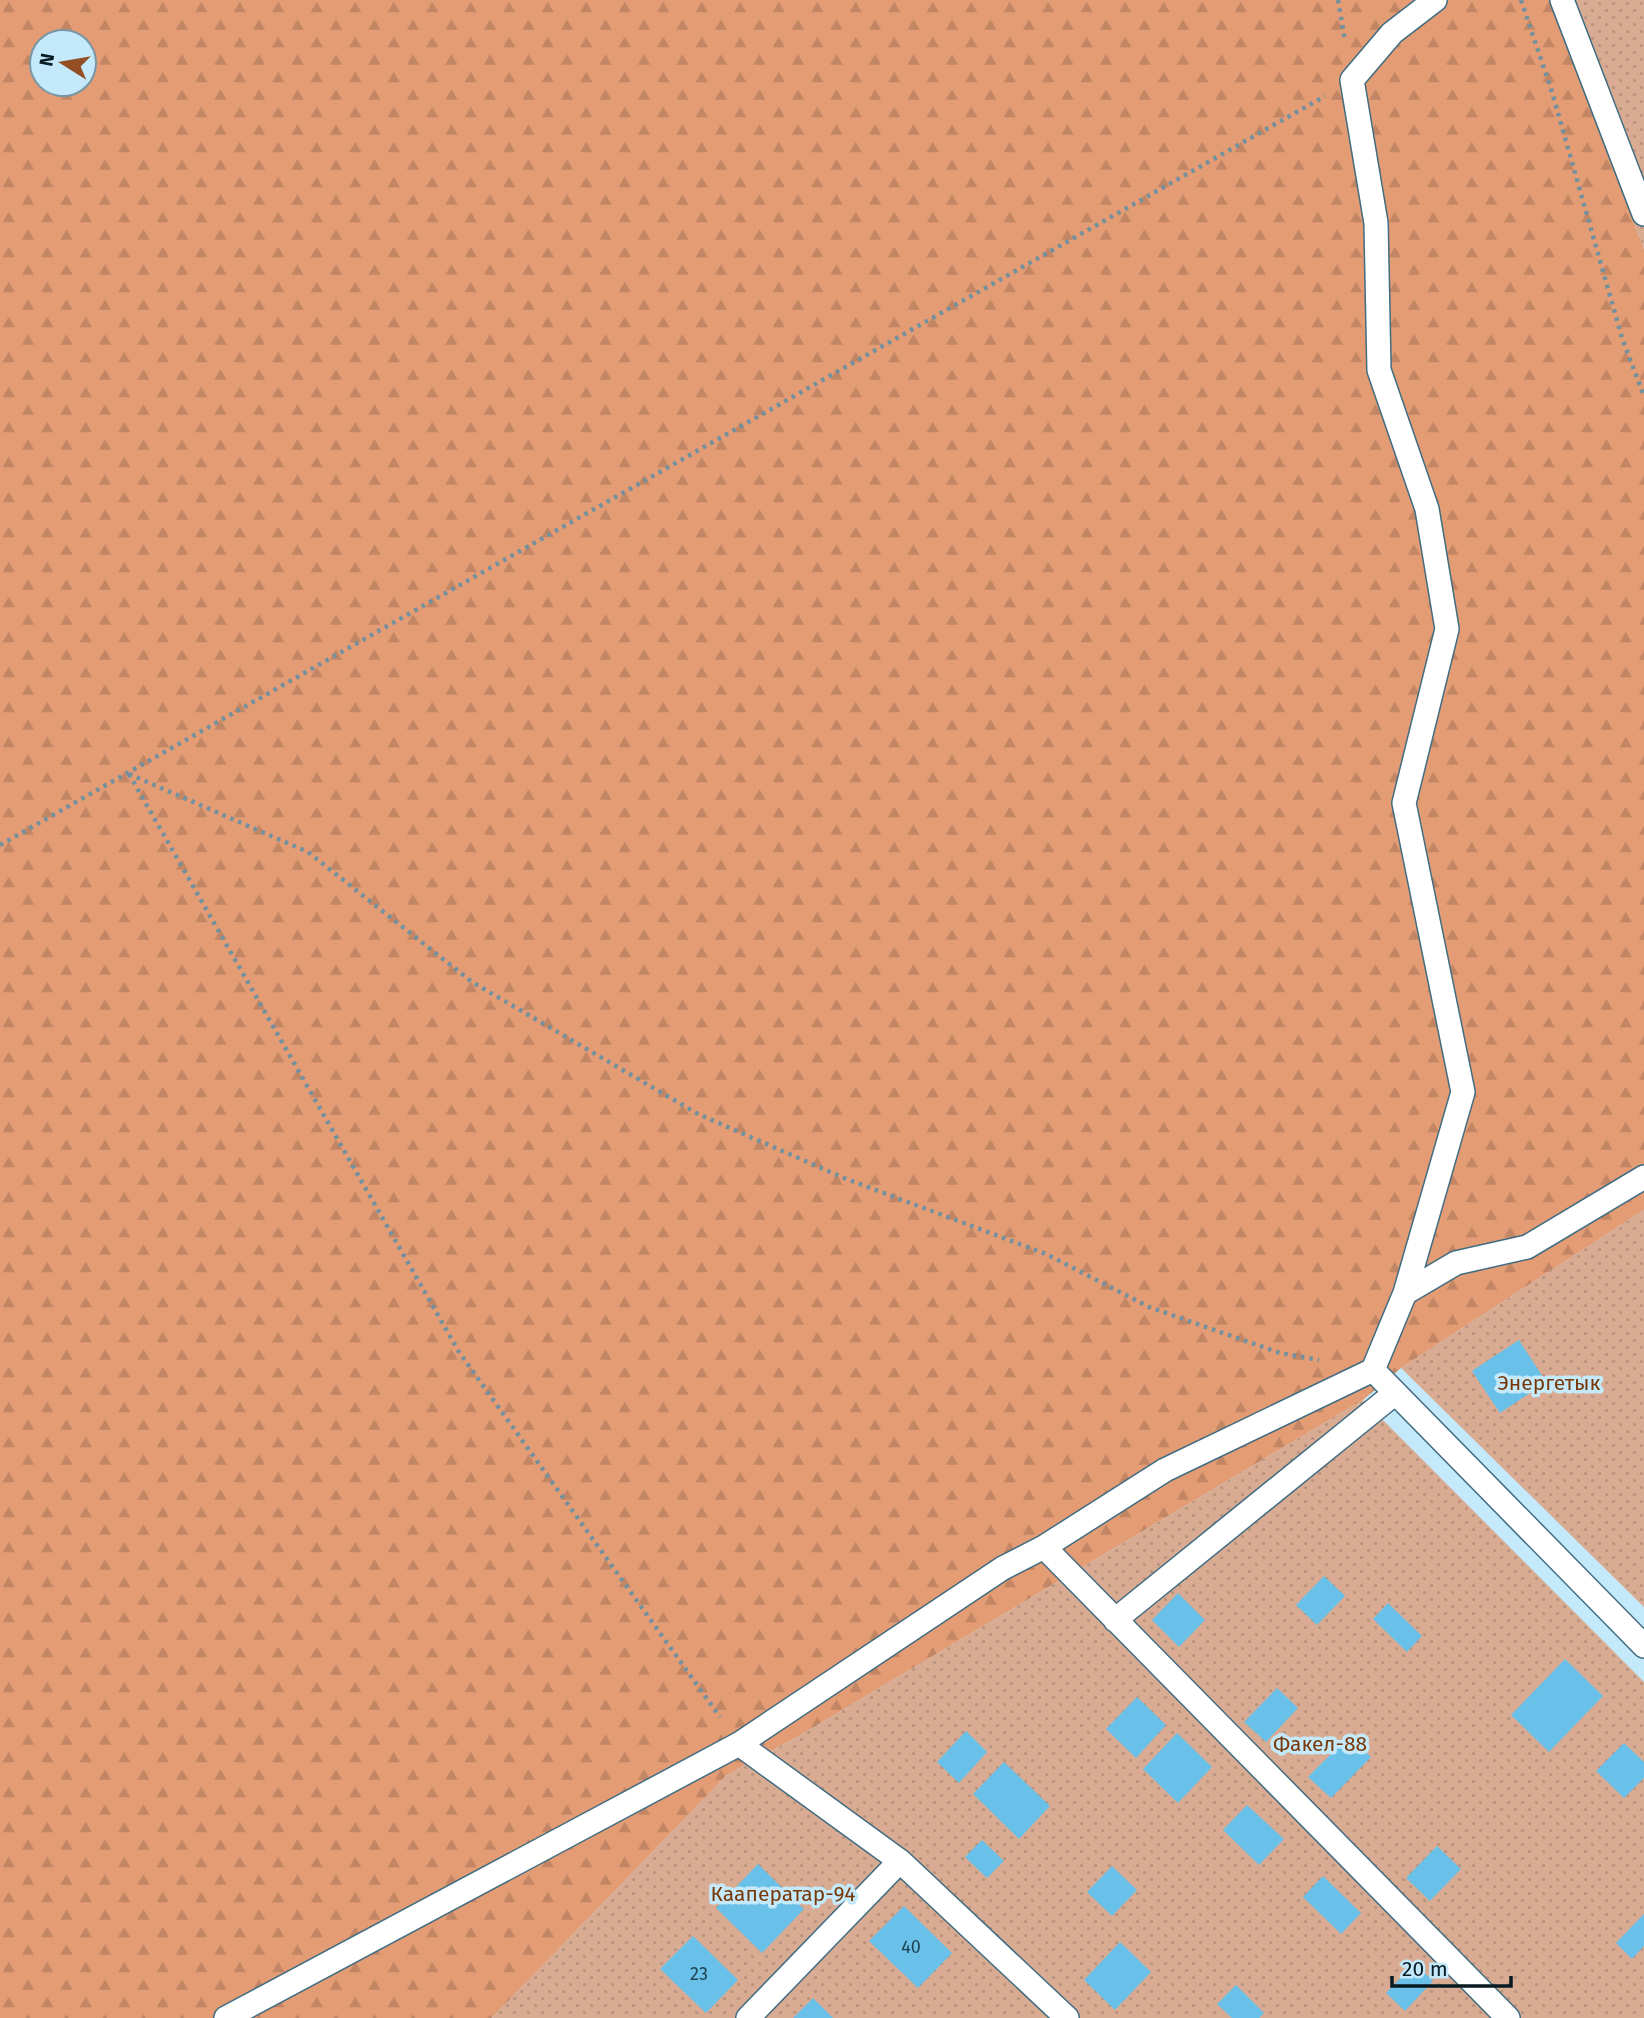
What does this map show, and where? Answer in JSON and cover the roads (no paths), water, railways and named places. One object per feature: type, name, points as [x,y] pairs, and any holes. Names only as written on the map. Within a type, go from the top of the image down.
[{"type":"lane","points":[[226,2018],[739,1744],[1003,1568],[1044,1547],[1165,1470],[1373,1370],[1405,1293],[1463,1092],[1404,803],[1447,629],[1427,509],[1379,370],[1376,223],[1352,80],[1392,33],[1435,0]]},
{"type":"lane","points":[[1562,0],[1644,214]]},
{"type":"lane","points":[[1405,1293],[1456,1263],[1527,1247],[1644,1177]]},
{"type":"lane","points":[[1373,1370],[1644,1646]]},
{"type":"lane","points":[[1115,1620],[1394,1394]]},
{"type":"lane","points":[[1044,1547],[1508,2018]]},
{"type":"lane","points":[[739,1744],[900,1861],[1067,2018]]},
{"type":"lane","points":[[748,2018],[900,1861]]},
{"type":"park label","name":"Энергетык","points":[[1549,1383]]},
{"type":"park label","name":"Факел-88","points":[[1320,1744]]},
{"type":"park label","name":"Кааператар-94","points":[[783,1894]]}]
